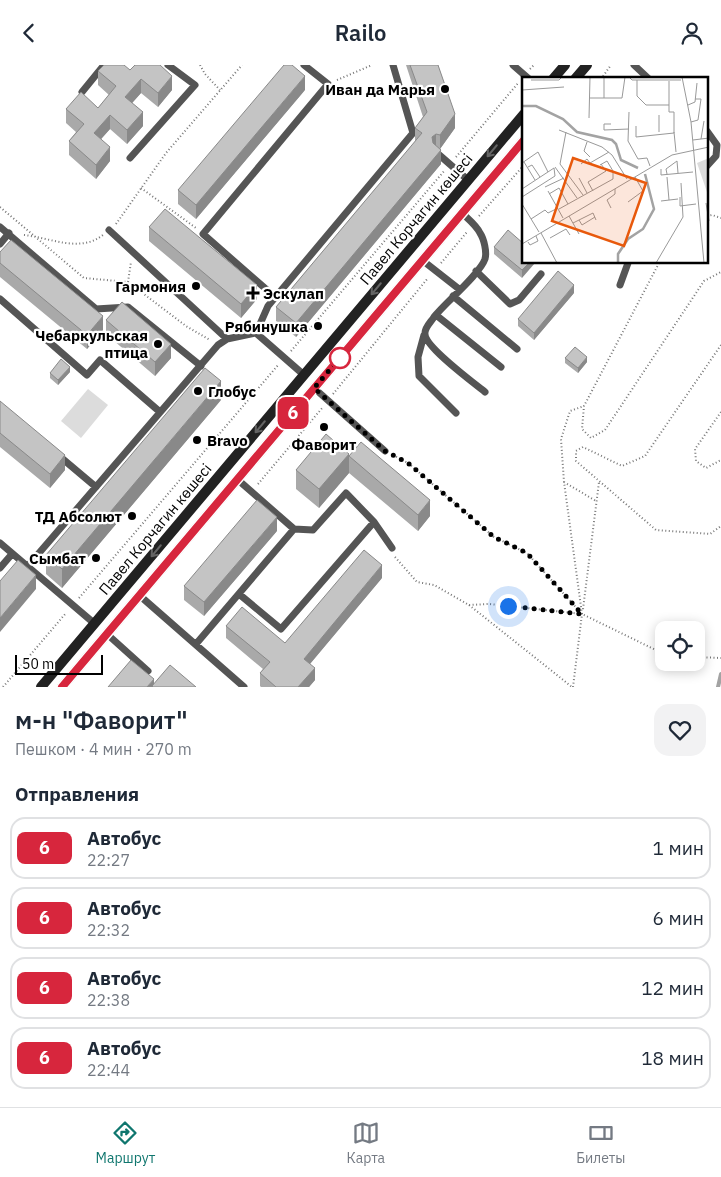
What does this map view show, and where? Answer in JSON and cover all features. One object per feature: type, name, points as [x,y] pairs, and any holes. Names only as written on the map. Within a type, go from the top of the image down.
[{"type":"street","points":[[555,77],[565,65]]},
{"type":"street","points":[[577,77],[587,65]]},
{"type":"street","name":"Павел Корчагин көшесі","points":[[41,687],[522,116]]},
{"type":"street","name":"Павел Корчагин көшесі","points":[[62,687],[522,142]]},
{"type":"street","points":[[391,272],[404,282]]},
{"type":"street","points":[[224,469],[237,479]]},
{"type":"lane","points":[[82,92],[104,65]]},
{"type":"lane","points":[[130,158],[195,85],[168,65]]},
{"type":"lane","points":[[276,297],[203,234],[328,84],[304,65]]},
{"type":"lane","points":[[256,333],[268,306],[416,135],[393,65]]},
{"type":"lane","points":[[512,65],[527,77]]},
{"type":"lane","points":[[634,65],[647,77]]},
{"type":"lane","points":[[708,132],[717,145],[716,156],[708,165]]},
{"type":"lane","points":[[437,153],[468,180]]},
{"type":"lane","points":[[456,413],[420,376],[418,357],[426,329],[485,259],[484,243],[480,232],[462,213]]},
{"type":"lane","points":[[0,227],[96,309],[128,307],[201,366]]},
{"type":"lane","points":[[109,230],[227,339]]},
{"type":"lane","points":[[0,244],[9,233]]},
{"type":"lane","points":[[422,260],[459,289]]},
{"type":"lane","points":[[620,285],[628,264]]},
{"type":"lane","points":[[476,271],[510,304],[519,300],[541,274]]},
{"type":"lane","points":[[453,296],[517,349]]},
{"type":"lane","points":[[0,299],[87,375],[100,360],[160,412]]},
{"type":"lane","points":[[436,315],[501,367]]},
{"type":"lane","points":[[256,333],[304,375]]},
{"type":"lane","points":[[27,567],[218,345],[227,339],[256,333]]},
{"type":"lane","points":[[425,334],[427,341],[485,392]]},
{"type":"lane","points":[[314,388],[385,451]]},
{"type":"lane","points":[[52,449],[96,487]]},
{"type":"lane","points":[[237,479],[294,529],[313,530],[346,493],[374,522],[392,548]]},
{"type":"lane","points":[[239,594],[281,629],[374,522]]},
{"type":"lane","points":[[196,644],[294,529]]},
{"type":"lane","points":[[0,543],[95,623]]},
{"type":"lane","points":[[0,568],[12,554]]},
{"type":"lane","points":[[139,595],[244,687]]},
{"type":"lane","points":[[107,634],[148,671]]},
{"type":"path","points":[[200,65],[205,74],[220,89]]},
{"type":"path","points":[[38,237],[80,245],[95,241],[109,230],[117,223],[166,153],[242,65]]},
{"type":"path","points":[[328,84],[372,65]]},
{"type":"path","points":[[527,77],[534,65]]},
{"type":"path","points":[[602,77],[611,65]]},
{"type":"path","points":[[3,687],[450,164],[522,83]]},
{"type":"path","points":[[252,492],[522,167]]},
{"type":"path","points":[[141,189],[203,234]]},
{"type":"path","points":[[0,207],[38,237],[84,278],[128,282],[186,326],[218,345]]},
{"type":"path","points":[[708,216],[721,218]]},
{"type":"path","points":[[128,282],[133,252]]},
{"type":"path","points":[[658,264],[584,406],[582,429],[591,438],[605,430],[704,281],[721,272]]},
{"type":"path","points":[[721,345],[645,456],[622,466],[583,447],[576,451],[576,461],[656,530],[710,534],[721,526]]},
{"type":"path","points":[[582,614],[564,482],[561,439],[570,411],[584,406]]},
{"type":"path","points":[[721,412],[695,449],[696,461],[706,468],[721,460]]},
{"type":"path","points":[[385,451],[408,463],[494,537],[527,553],[582,614]]},
{"type":"path","points":[[564,482],[596,501]]},
{"type":"path","points":[[572,687],[599,482]]},
{"type":"path","points":[[392,548],[395,558],[417,582],[434,585],[470,605],[572,687]]},
{"type":"path","points":[[470,605],[489,604],[582,614],[655,650]]},
{"type":"path","points":[[705,658],[721,658]]},
{"type":"shaded area","points":[[88,389],[108,405],[81,438],[61,421]]},
{"type":"building","points":[[104,65],[124,65],[130,70],[135,65],[160,65],[172,76],[158,93],[141,79],[125,97],[143,112],[127,130],[110,115],[94,133],[110,147],[96,165],[69,141],[84,124],[66,109],[81,92],[98,108],[116,86],[98,71]]},
{"type":"building","points":[[284,65],[292,65],[305,76],[196,205],[178,190]]},
{"type":"building","points":[[410,65],[438,65],[455,114],[440,135],[436,134],[432,137],[433,143],[441,150],[296,323],[276,307],[422,133],[415,128],[427,112]]},
{"type":"building","points":[[165,209],[257,285],[241,304],[149,227]]},
{"type":"building","points":[[508,230],[522,242],[522,264],[528,264],[522,270],[494,247]]},
{"type":"building","points":[[11,240],[103,316],[87,335],[0,263],[0,252]]},
{"type":"building","points":[[558,271],[574,285],[534,333],[518,319]]},
{"type":"building","points":[[122,302],[171,344],[155,362],[106,320]]},
{"type":"building","points":[[575,347],[587,357],[578,368],[565,358]]},
{"type":"building","points":[[61,359],[70,367],[58,380],[50,373]]},
{"type":"building","points":[[205,368],[221,381],[62,569],[46,555]]},
{"type":"building","points":[[0,401],[65,455],[50,474],[0,433]]},
{"type":"building","points":[[326,434],[349,454],[319,489],[296,470]]},
{"type":"building","points":[[361,442],[430,500],[418,515],[349,456]]},
{"type":"building","points":[[257,500],[277,517],[204,602],[184,586]]},
{"type":"building","points":[[364,550],[382,565],[304,659],[315,668],[298,687],[276,687],[260,673],[270,662],[226,626],[242,607],[285,643]]},
{"type":"building","points":[[18,560],[36,575],[0,618],[0,581]]},
{"type":"building","points":[[131,660],[154,679],[147,687],[108,687]]},
{"type":"building","points":[[170,665],[196,687],[153,687]]},
{"type":"waterway","points":[[718,687],[721,674]]},
{"type":"bus line","name":"6","points":[[62,687],[522,142]]},
{"type":"place","name":"Иван да Марья","points":[[445,89]]},
{"type":"place","name":"Гармония","points":[[196,286]]},
{"type":"place","name":"Эскулап","points":[[253,293]]},
{"type":"place","name":"Рябинушка","points":[[318,326]]},
{"type":"place","name":"Чебаркульская птица","points":[[158,344]]},
{"type":"place","name":"Глобус","points":[[198,391]]},
{"type":"place","name":"Фаворит","points":[[324,427]]},
{"type":"place","name":"Bravo","points":[[197,440]]},
{"type":"place","name":"ТД Абсолют","points":[[132,516]]},
{"type":"place","name":"Сымбат","points":[[96,558]]},
{"type":"route","points":[[340,358],[314,388],[385,451],[408,463],[494,537],[527,553],[582,614],[508,606]]}]
